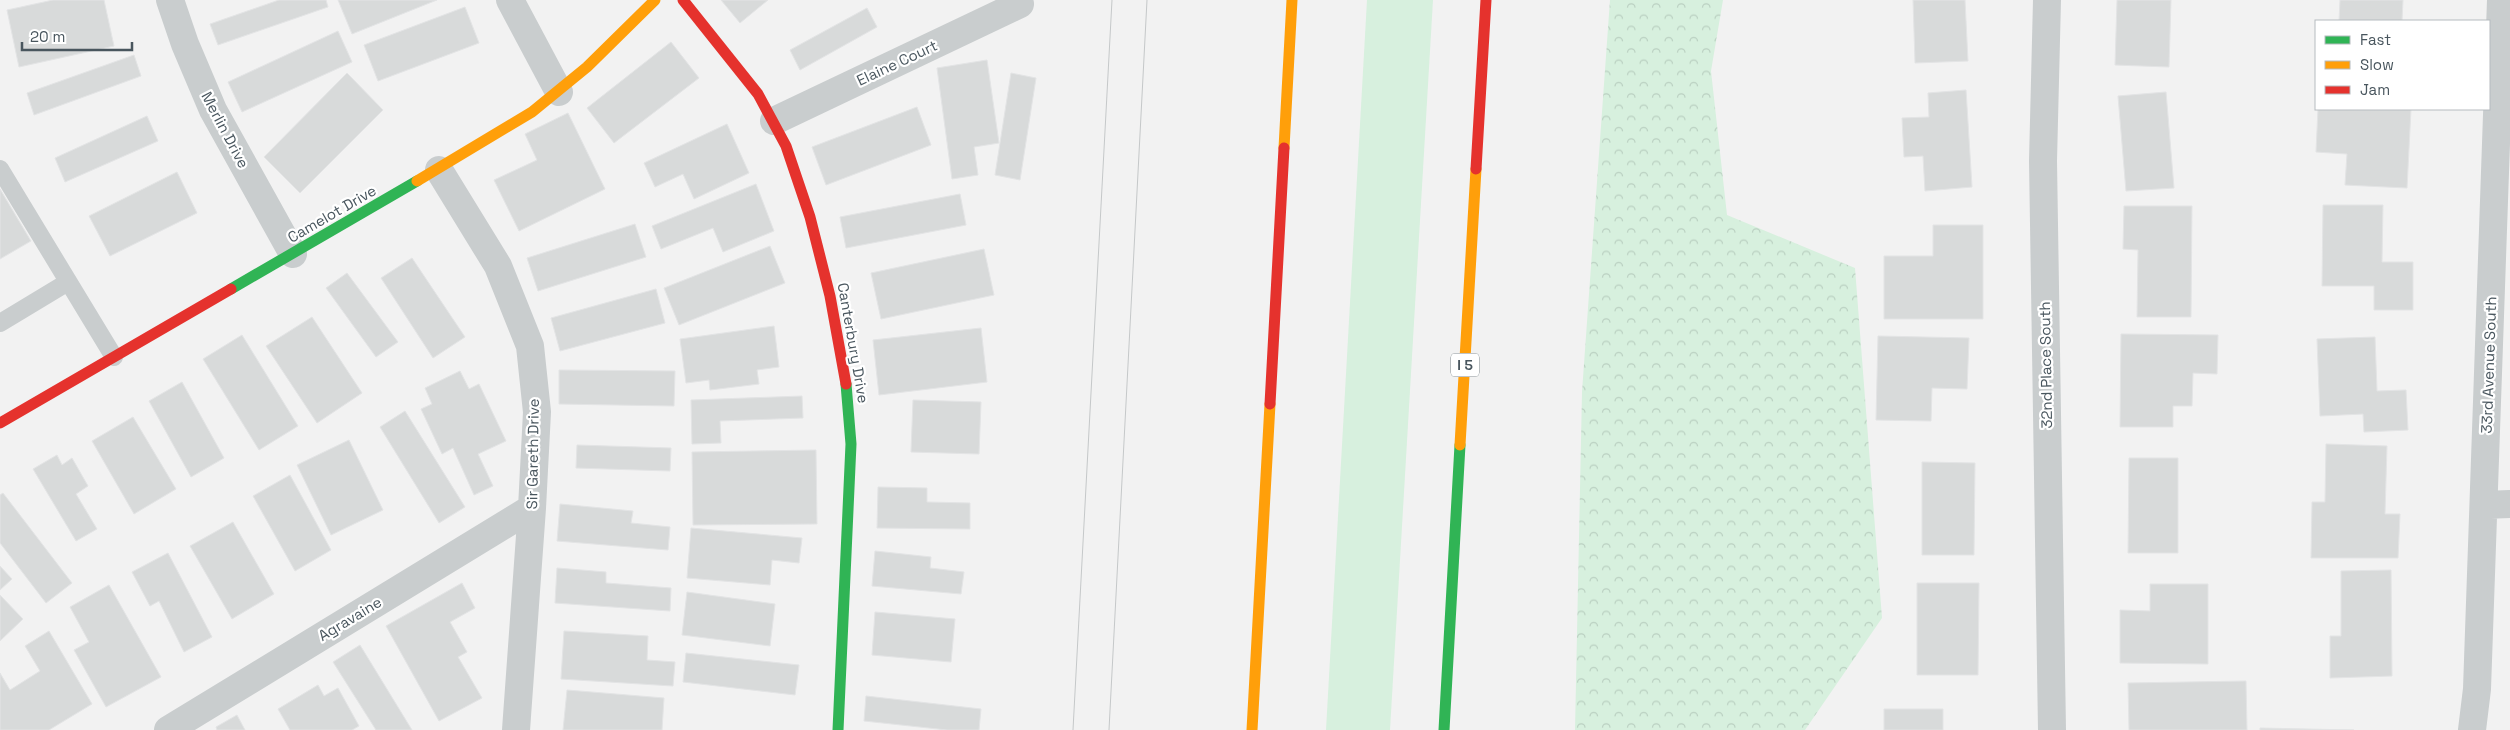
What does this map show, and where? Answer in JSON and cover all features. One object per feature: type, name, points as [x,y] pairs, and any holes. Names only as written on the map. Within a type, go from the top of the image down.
[{"type":"main road","name":"Camelot Drive","points":[[0,423],[512,126],[559,92],[589,66],[655,0]]},
{"type":"main road","name":"Canterbury Drive","points":[[683,0],[737,65],[758,94],[774,121],[786,146],[810,217],[830,296],[848,394],[851,444],[838,730]]},
{"type":"main road","points":[[1252,730],[1292,0]]},
{"type":"main road","name":"I 5","points":[[1444,730],[1486,0]]},
{"type":"street","name":"Merlin Drive","points":[[170,0],[185,44],[213,110],[293,254]]},
{"type":"street","points":[[510,0],[559,92]]},
{"type":"street","name":"32nd Place South","points":[[2047,0],[2043,161],[2052,730]]},
{"type":"street","name":"33rd Avenue South","points":[[2472,730],[2497,504],[2501,0]]},
{"type":"street","name":"Elaine Court","points":[[774,121],[1020,4]]},
{"type":"street","name":"Sir Gareth Drive","points":[[439,170],[498,266],[530,346],[537,412],[516,730]]},
{"type":"street","name":"Agravaine","points":[[168,730],[532,508]]},
{"type":"lane","points":[[0,169],[114,357]]},
{"type":"lane","points":[[0,323],[68,282]]},
{"type":"green space","points":[[1367,0],[1433,0],[1390,730],[1326,730]]},
{"type":"green space","points":[[1610,0],[1723,0],[1711,71],[1727,215],[1855,268],[1882,618],[1805,730],[1575,730],[1582,392]]},
{"type":"building","points":[[53,0],[104,0],[114,46],[19,67],[7,10]]},
{"type":"building","points":[[279,0],[326,0],[328,7],[218,45],[210,24]]},
{"type":"building","points":[[338,0],[437,0],[352,34]]},
{"type":"building","points":[[721,0],[768,0],[740,23]]},
{"type":"building","points":[[1913,0],[1965,0],[1968,61],[1915,63]]},
{"type":"building","points":[[2117,0],[2171,0],[2169,67],[2115,65]]},
{"type":"building","points":[[2340,0],[2403,0],[2402,20],[2339,20]]},
{"type":"building","points":[[465,7],[479,43],[378,81],[364,45]]},
{"type":"building","points":[[867,8],[877,27],[800,70],[790,50]]},
{"type":"building","points":[[338,31],[352,62],[242,112],[228,82]]},
{"type":"building","points":[[671,42],[699,78],[614,143],[587,108]]},
{"type":"building","points":[[134,55],[141,76],[34,115],[27,93]]},
{"type":"building","points":[[987,60],[999,143],[974,147],[978,175],[952,179],[937,68]]},
{"type":"building","points":[[347,73],[383,110],[300,193],[264,157]]},
{"type":"building","points":[[1011,73],[1036,78],[1020,180],[995,175]]},
{"type":"building","points":[[1966,90],[1972,187],[1925,191],[1923,156],[1904,157],[1902,118],[1929,117],[1928,93]]},
{"type":"building","points":[[2166,92],[2174,188],[2126,191],[2118,96]]},
{"type":"building","points":[[917,107],[931,145],[826,185],[812,147]]},
{"type":"building","points":[[2318,110],[2411,110],[2407,188],[2345,185],[2347,154],[2316,152]]},
{"type":"building","points":[[568,113],[605,189],[519,231],[494,180],[537,160],[525,134]]},
{"type":"building","points":[[147,116],[158,141],[65,182],[55,158]]},
{"type":"building","points":[[727,124],[749,173],[694,199],[683,174],[655,187],[644,163]]},
{"type":"building","points":[[177,172],[197,213],[110,256],[89,216]]},
{"type":"building","points":[[756,184],[774,231],[723,252],[713,228],[661,249],[652,226]]},
{"type":"building","points":[[0,189],[31,241],[0,259]]},
{"type":"building","points":[[960,194],[966,225],[846,248],[840,217]]},
{"type":"building","points":[[2323,205],[2383,205],[2382,262],[2413,262],[2413,310],[2374,310],[2374,286],[2322,286]]},
{"type":"building","points":[[2124,206],[2192,206],[2191,317],[2137,317],[2138,250],[2123,249]]},
{"type":"building","points":[[635,224],[646,257],[538,291],[527,258]]},
{"type":"building","points":[[1933,225],[1983,225],[1983,319],[1884,319],[1884,256],[1933,256]]},
{"type":"building","points":[[770,246],[785,283],[679,325],[664,288]]},
{"type":"building","points":[[984,249],[994,295],[881,319],[871,273]]},
{"type":"building","points":[[412,258],[465,337],[433,358],[381,278]]},
{"type":"building","points":[[347,273],[398,342],[376,357],[326,288]]},
{"type":"building","points":[[656,289],[665,323],[560,351],[551,318]]},
{"type":"building","points":[[312,317],[362,393],[317,423],[266,346]]},
{"type":"building","points":[[774,326],[779,367],[757,370],[759,384],[710,390],[709,380],[686,383],[680,339]]},
{"type":"building","points":[[981,328],[987,382],[879,395],[873,340]]},
{"type":"building","points":[[2121,334],[2218,335],[2217,374],[2193,373],[2192,406],[2173,406],[2173,427],[2120,427]]},
{"type":"building","points":[[242,335],[298,426],[259,450],[203,359]]},
{"type":"building","points":[[1878,336],[1969,338],[1967,389],[1932,388],[1931,421],[1876,420]]},
{"type":"building","points":[[2375,337],[2377,391],[2406,390],[2408,430],[2364,432],[2363,414],[2320,416],[2317,339]]},
{"type":"building","points":[[559,370],[675,371],[674,406],[559,404]]},
{"type":"building","points":[[460,371],[469,389],[479,384],[506,441],[478,454],[493,486],[474,495],[453,448],[442,454],[421,409],[432,404],[425,388]]},
{"type":"building","points":[[182,382],[224,458],[191,477],[149,401]]},
{"type":"building","points":[[802,396],[803,418],[720,421],[721,443],[692,444],[691,400]]},
{"type":"building","points":[[913,400],[981,402],[979,454],[911,452]]},
{"type":"building","points":[[405,411],[465,507],[439,523],[380,427]]},
{"type":"building","points":[[133,417],[176,489],[134,514],[92,441]]},
{"type":"building","points":[[349,440],[383,510],[331,535],[297,465]]},
{"type":"building","points":[[2326,444],[2387,446],[2385,514],[2400,514],[2398,558],[2311,558],[2312,502],[2325,502]]},
{"type":"building","points":[[577,445],[671,448],[670,471],[576,468]]},
{"type":"building","points":[[816,450],[817,524],[693,525],[692,452]]},
{"type":"building","points":[[57,455],[62,465],[72,458],[88,486],[76,494],[97,529],[76,541],[33,469]]},
{"type":"building","points":[[2129,458],[2178,458],[2178,553],[2128,553]]},
{"type":"building","points":[[1922,462],[1975,463],[1974,555],[1922,555]]},
{"type":"building","points":[[290,475],[331,550],[295,571],[253,496]]},
{"type":"building","points":[[878,487],[927,488],[927,502],[970,503],[970,529],[877,528]]},
{"type":"building","points":[[3,493],[72,583],[46,603],[0,543],[0,495]]},
{"type":"building","points":[[560,504],[633,511],[631,523],[670,527],[668,550],[557,541]]},
{"type":"building","points":[[233,522],[274,594],[232,619],[190,546]]},
{"type":"building","points":[[691,528],[802,538],[799,563],[772,560],[770,585],[687,578]]},
{"type":"building","points":[[875,551],[931,557],[930,568],[964,572],[961,594],[872,586]]},
{"type":"building","points":[[168,553],[212,637],[184,652],[159,601],[150,606],[132,572]]},
{"type":"building","points":[[0,566],[12,579],[0,590]]},
{"type":"building","points":[[557,568],[606,572],[606,583],[671,588],[670,611],[555,603]]},
{"type":"building","points":[[2391,570],[2392,676],[2330,678],[2330,636],[2341,636],[2341,571]]},
{"type":"building","points":[[462,583],[475,608],[450,622],[467,652],[458,657],[482,698],[439,721],[386,626]]},
{"type":"building","points":[[1917,583],[1979,583],[1978,675],[1917,675]]},
{"type":"building","points":[[2150,584],[2208,584],[2208,664],[2120,663],[2120,610],[2150,611]]},
{"type":"building","points":[[109,585],[161,677],[106,707],[74,650],[89,642],[70,607]]},
{"type":"building","points":[[687,592],[775,604],[770,646],[682,635]]},
{"type":"building","points":[[0,595],[23,619],[0,641]]},
{"type":"building","points":[[875,612],[955,619],[951,662],[872,655]]},
{"type":"building","points":[[49,631],[92,704],[49,730],[0,730],[0,673],[10,690],[40,671],[25,646]]},
{"type":"building","points":[[564,631],[648,636],[647,660],[675,662],[673,686],[561,679]]},
{"type":"building","points":[[360,645],[412,730],[376,730],[333,662]]},
{"type":"building","points":[[686,653],[799,665],[795,695],[683,682]]},
{"type":"building","points":[[2246,681],[2247,730],[2129,730],[2128,683]]},
{"type":"building","points":[[318,685],[324,696],[338,688],[359,726],[352,730],[290,730],[278,709]]},
{"type":"building","points":[[567,690],[664,698],[662,730],[563,730]]},
{"type":"building","points":[[866,696],[981,709],[979,730],[947,730],[864,721]]},
{"type":"building","points":[[1884,709],[1943,709],[1943,730],[1884,730]]},
{"type":"building","points":[[237,715],[245,730],[217,730],[216,727]]},
{"type":"building","points":[[2260,728],[2354,730],[2260,730]]},
{"type":"tram line","points":[[1073,730],[1112,0]]},
{"type":"tram line","points":[[1109,730],[1147,0]]},
{"type":"traffic: fast","points":[[231,289],[417,181]]},
{"type":"traffic: fast","points":[[838,730],[851,444],[846,384]]},
{"type":"traffic: fast","points":[[1444,730],[1460,445]]},
{"type":"traffic: slow","points":[[417,181],[532,112],[587,67],[655,0]]},
{"type":"traffic: slow","points":[[1284,148],[1292,0]]},
{"type":"traffic: slow","points":[[1460,445],[1476,169]]},
{"type":"traffic: slow","points":[[1252,730],[1270,404]]},
{"type":"traffic: jam","points":[[683,0],[758,94],[786,146],[810,217],[830,296],[846,384]]},
{"type":"traffic: jam","points":[[1476,169],[1486,0]]},
{"type":"traffic: jam","points":[[1270,404],[1284,148]]},
{"type":"traffic: jam","points":[[0,423],[231,289]]}]
